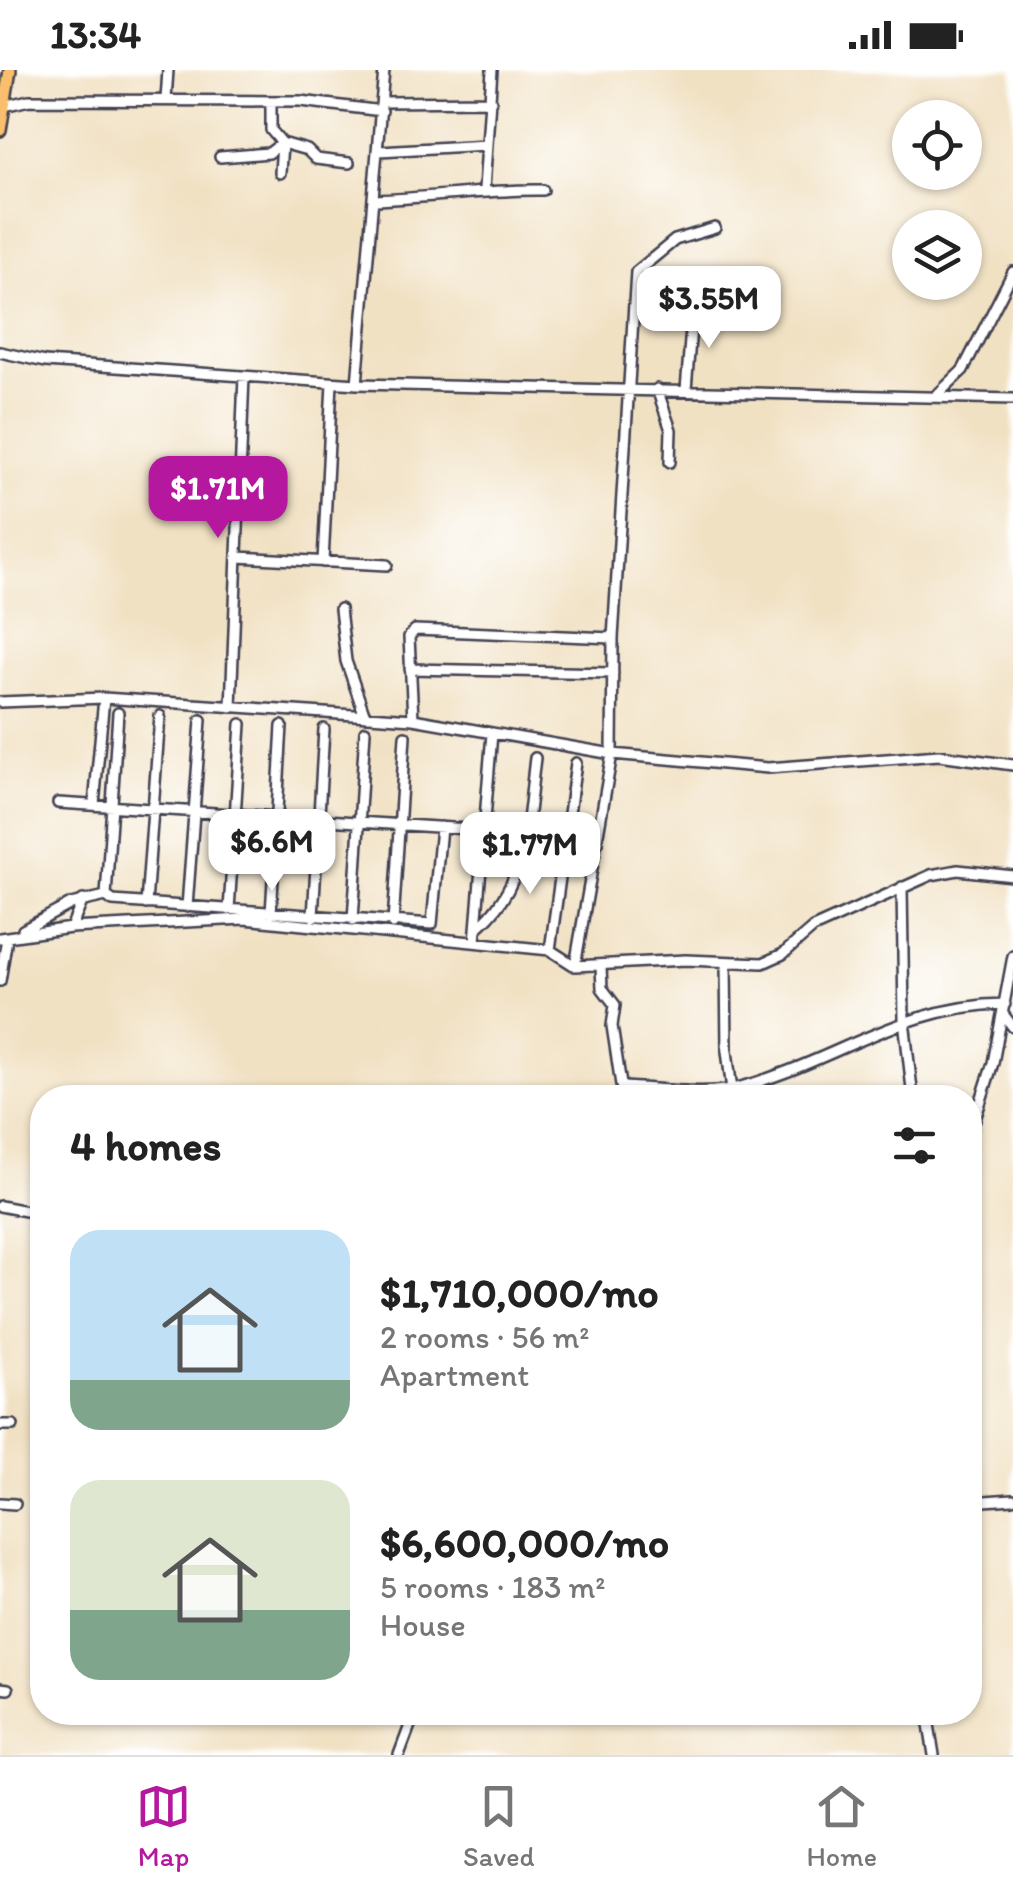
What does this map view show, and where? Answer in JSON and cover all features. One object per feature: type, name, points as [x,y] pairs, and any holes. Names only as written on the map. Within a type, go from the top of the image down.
[{"type":"main road","points":[[0,130],[10,70]]},
{"type":"street","points":[[166,100],[168,70]]},
{"type":"street","points":[[357,384],[376,200],[384,70]]},
{"type":"street","points":[[484,189],[492,70]]},
{"type":"street","points":[[4,106],[29,100],[271,101],[382,107],[491,100]]},
{"type":"street","points":[[271,101],[271,130],[282,143],[307,150],[316,160],[349,163]]},
{"type":"street","points":[[220,157],[270,153],[282,143]]},
{"type":"street","points":[[280,173],[282,143]]},
{"type":"street","points":[[379,151],[487,145]]},
{"type":"street","points":[[376,200],[460,196],[484,189],[542,190]]},
{"type":"street","points":[[575,966],[612,754],[613,638],[636,272],[675,240],[715,228]]},
{"type":"street","points":[[935,396],[963,370],[1013,272]]},
{"type":"street","points":[[686,390],[692,315]]},
{"type":"street","points":[[0,352],[45,362],[332,383],[1013,399]]},
{"type":"street","points":[[231,707],[244,376]]},
{"type":"street","points":[[323,562],[332,383]]},
{"type":"street","points":[[657,389],[673,438],[670,462]]},
{"type":"street","points":[[237,557],[388,565]]},
{"type":"street","points":[[340,609],[346,661],[365,716]]},
{"type":"street","points":[[413,719],[409,636],[415,630],[613,638]]},
{"type":"street","points":[[410,669],[613,673]]},
{"type":"street","points":[[94,805],[104,698]]},
{"type":"street","points":[[0,702],[104,698],[413,719],[612,754],[768,768],[939,755],[1013,766]]},
{"type":"street","points":[[106,896],[108,806],[118,713]]},
{"type":"street","points":[[146,904],[160,716]]},
{"type":"street","points":[[187,907],[201,720]]},
{"type":"street","points":[[229,910],[240,724]]},
{"type":"street","points":[[270,914],[282,726]]},
{"type":"street","points":[[313,917],[324,729]]},
{"type":"street","points":[[353,920],[365,731]]},
{"type":"street","points":[[476,942],[492,733]]},
{"type":"street","points":[[393,924],[405,736]]},
{"type":"street","points":[[476,928],[512,890],[525,834],[535,758]]},
{"type":"street","points":[[550,950],[576,762]]},
{"type":"street","points":[[58,803],[484,830],[598,842]]},
{"type":"street","points":[[8,936],[84,900],[106,896],[113,901],[146,904],[432,924],[441,827]]},
{"type":"street","points":[[8,936],[71,928],[244,919],[550,950],[575,966],[685,960],[762,963],[782,954],[812,928],[902,887],[958,870],[1013,876]]},
{"type":"street","points":[[902,887],[904,1020],[912,1085]]},
{"type":"street","points":[[71,928],[84,900]]},
{"type":"street","points":[[0,981],[8,936]]},
{"type":"street","points":[[982,1086],[1004,1009],[1013,956]]},
{"type":"street","points":[[726,962],[727,1051],[732,1085]]},
{"type":"street","points":[[601,967],[602,988],[615,1005],[612,1026],[622,1085]]},
{"type":"street","points":[[752,1085],[904,1020],[960,1004],[1004,1009]]},
{"type":"street","points":[[1004,1009],[1013,1027]]},
{"type":"street","points":[[0,1206],[30,1212]]},
{"type":"street","points":[[0,1425],[12,1425]]},
{"type":"street","points":[[982,1501],[1013,1499]]},
{"type":"street","points":[[0,1503],[16,1504]]},
{"type":"street","points":[[399,1755],[410,1725]]},
{"type":"street","points":[[930,1725],[934,1755]]}]
